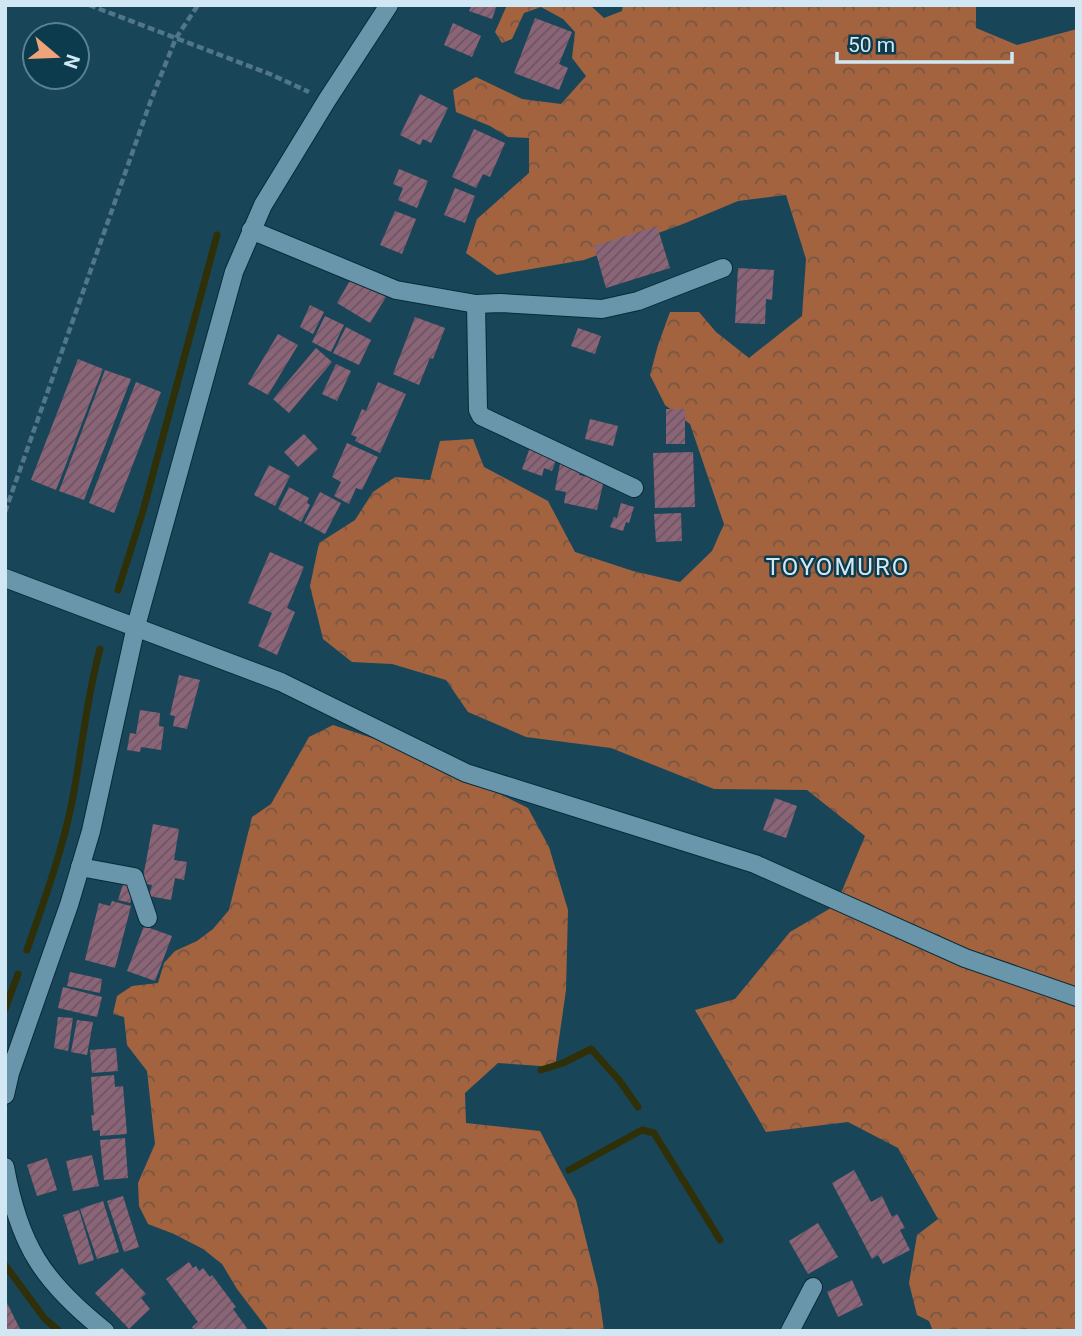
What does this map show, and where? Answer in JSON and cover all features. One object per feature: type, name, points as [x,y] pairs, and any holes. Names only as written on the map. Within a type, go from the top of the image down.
[{"type":"street","points":[[5,1095],[91,831],[136,626],[234,272],[263,205],[327,100],[390,5]]},
{"type":"street","points":[[251,230],[396,290],[476,304],[602,309],[638,301],[723,268]]},
{"type":"street","points":[[476,304],[478,410],[481,416],[634,488]]},
{"type":"street","points":[[5,578],[281,682],[466,773],[755,864],[965,958],[1077,997]]},
{"type":"street","points":[[80,867],[134,877],[148,918]]},
{"type":"street","points":[[5,1167],[23,1237],[42,1270],[73,1306],[104,1331]]},
{"type":"street","points":[[789,1331],[813,1287]]},
{"type":"path","points":[[89,5],[270,74],[327,100]]},
{"type":"path","points":[[5,512],[151,100],[176,38],[198,5]]},
{"type":"green space","points":[[507,5],[590,5],[604,18],[622,11],[623,5],[976,5],[976,28],[1017,45],[1077,29],[1077,1331],[933,1331],[929,1321],[917,1315],[909,1283],[917,1235],[938,1219],[898,1148],[848,1122],[766,1132],[695,1010],[735,999],[790,932],[836,905],[865,836],[807,790],[714,789],[611,748],[526,737],[468,712],[446,680],[392,664],[352,662],[323,639],[310,586],[319,543],[355,520],[373,492],[395,477],[430,480],[440,441],[473,439],[484,467],[548,501],[575,552],[633,571],[680,582],[712,551],[724,524],[690,424],[665,405],[650,375],[670,312],[699,312],[716,332],[749,358],[802,316],[806,259],[786,195],[738,201],[584,260],[497,275],[466,253],[477,219],[529,173],[529,138],[508,137],[490,126],[456,112],[453,90],[476,77],[522,99],[561,104],[586,76],[572,58],[575,32],[563,19],[541,7],[524,13],[512,39],[502,43],[495,32]]},
{"type":"green space","points":[[333,725],[396,746],[444,772],[528,808],[549,847],[568,910],[566,990],[555,1067],[498,1063],[465,1093],[466,1123],[540,1131],[576,1200],[598,1288],[604,1331],[269,1331],[222,1264],[203,1249],[148,1224],[139,1206],[138,1183],[155,1144],[147,1071],[127,1045],[124,1017],[113,1014],[117,996],[132,986],[158,983],[164,963],[175,951],[197,941],[213,929],[229,910],[252,817],[271,804],[309,737]]},
{"type":"building","points":[[472,5],[497,5],[492,19],[469,11]]},
{"type":"building","points":[[535,18],[572,32],[559,64],[568,68],[559,90],[514,73]]},
{"type":"building","points":[[453,23],[481,36],[472,57],[444,45]]},
{"type":"building","points":[[420,94],[448,108],[431,143],[423,139],[420,145],[400,135]]},
{"type":"building","points":[[474,129],[505,143],[490,177],[483,174],[476,188],[452,177]]},
{"type":"building","points":[[399,169],[428,181],[417,208],[398,200],[403,188],[393,184]]},
{"type":"building","points":[[455,188],[475,196],[465,223],[444,215]]},
{"type":"building","points":[[395,211],[416,219],[402,254],[380,245]]},
{"type":"building","points":[[657,226],[670,268],[606,288],[594,246]]},
{"type":"building","points":[[738,268],[774,270],[772,300],[766,299],[765,324],[735,323]]},
{"type":"building","points":[[352,277],[386,297],[370,323],[337,303]]},
{"type":"building","points":[[310,305],[324,312],[313,334],[300,327]]},
{"type":"building","points":[[325,316],[344,325],[331,352],[312,342]]},
{"type":"building","points":[[415,317],[445,328],[419,385],[393,374]]},
{"type":"building","points":[[346,327],[371,340],[359,365],[333,353]]},
{"type":"building","points":[[578,328],[601,336],[595,354],[571,346]]},
{"type":"building","points":[[278,334],[298,345],[268,395],[248,384]]},
{"type":"building","points":[[316,348],[332,362],[289,413],[273,399]]},
{"type":"building","points":[[78,359],[103,369],[56,490],[31,480]]},
{"type":"building","points":[[336,364],[351,371],[337,401],[322,394]]},
{"type":"building","points":[[105,370],[131,379],[84,500],[59,491]]},
{"type":"building","points":[[136,382],[161,392],[114,513],[89,503]]},
{"type":"building","points":[[378,382],[406,394],[380,453],[355,441],[357,437],[351,435],[362,409],[366,411]]},
{"type":"building","points":[[666,409],[685,409],[685,444],[666,444]]},
{"type":"building","points":[[590,419],[618,426],[613,446],[585,439]]},
{"type":"building","points":[[304,434],[318,449],[298,467],[284,452]]},
{"type":"building","points":[[347,443],[378,457],[362,490],[356,488],[349,504],[334,496],[341,482],[332,477]]},
{"type":"building","points":[[531,445],[558,455],[552,471],[544,468],[542,476],[522,469]]},
{"type":"building","points":[[693,452],[695,507],[655,508],[653,453]]},
{"type":"building","points":[[560,464],[581,468],[579,475],[604,480],[597,510],[564,503],[566,492],[555,490]]},
{"type":"building","points":[[269,465],[290,476],[275,506],[254,495]]},
{"type":"building","points":[[289,487],[309,498],[307,503],[310,505],[301,522],[278,509]]},
{"type":"building","points":[[320,492],[341,503],[325,534],[304,523]]},
{"type":"building","points":[[621,503],[634,507],[629,523],[626,522],[623,531],[610,527],[614,517],[617,518]]},
{"type":"building","points":[[681,513],[682,541],[656,542],[654,514]]},
{"type":"building","points":[[270,552],[304,567],[287,608],[295,612],[277,655],[258,646],[272,613],[248,603]]},
{"type":"building","points":[[179,675],[200,680],[187,729],[173,726],[175,716],[170,715]]},
{"type":"building","points":[[140,710],[160,713],[159,726],[164,727],[161,750],[141,747],[140,752],[127,750],[130,733],[136,734]]},
{"type":"building","points":[[775,798],[797,806],[786,838],[763,830]]},
{"type":"building","points":[[153,824],[179,829],[174,860],[187,862],[184,880],[175,878],[171,900],[149,896],[152,885],[142,883]]},
{"type":"building","points":[[123,884],[135,888],[130,903],[118,900]]},
{"type":"building","points":[[112,901],[131,906],[115,968],[85,960],[99,903],[110,906]]},
{"type":"building","points":[[144,926],[172,936],[155,981],[127,971]]},
{"type":"building","points":[[70,972],[102,979],[100,993],[67,986]]},
{"type":"building","points":[[63,987],[102,997],[97,1017],[58,1008]]},
{"type":"building","points":[[58,1017],[73,1018],[68,1051],[54,1048]]},
{"type":"building","points":[[77,1020],[93,1022],[87,1055],[71,1052]]},
{"type":"building","points":[[116,1048],[118,1071],[92,1073],[90,1050]]},
{"type":"building","points":[[114,1075],[115,1087],[123,1086],[127,1134],[100,1136],[100,1130],[93,1131],[91,1077]]},
{"type":"building","points":[[125,1138],[128,1178],[104,1180],[100,1140]]},
{"type":"building","points":[[92,1155],[99,1186],[73,1191],[66,1161]]},
{"type":"building","points":[[47,1158],[57,1190],[37,1196],[27,1165]]},
{"type":"building","points":[[854,1170],[871,1202],[882,1196],[892,1217],[897,1214],[905,1228],[900,1230],[910,1250],[883,1264],[878,1255],[872,1259],[832,1183]]},
{"type":"building","points":[[123,1196],[139,1247],[124,1252],[107,1201]]},
{"type":"building","points":[[103,1201],[119,1252],[97,1259],[80,1209]]},
{"type":"building","points":[[79,1210],[94,1260],[79,1265],[63,1215]]},
{"type":"building","points":[[818,1223],[838,1257],[808,1274],[789,1241]]},
{"type":"building","points":[[189,1262],[193,1268],[196,1266],[199,1271],[203,1268],[210,1277],[212,1275],[236,1307],[233,1309],[249,1331],[195,1331],[192,1327],[198,1322],[166,1279]]},
{"type":"building","points":[[122,1268],[146,1294],[141,1298],[150,1309],[129,1329],[95,1293]]},
{"type":"building","points":[[852,1280],[863,1305],[838,1317],[827,1292]]},
{"type":"building","points":[[5,1299],[21,1331],[5,1331]]},
{"type":"waterway","points":[[118,590],[143,511],[217,235]]},
{"type":"waterway","points":[[27,950],[68,821],[100,649]]},
{"type":"waterway","points":[[5,1009],[18,974]]},
{"type":"waterway","points":[[541,1070],[591,1049],[619,1080],[638,1107]]},
{"type":"waterway","points":[[569,1170],[642,1130],[654,1133],[720,1240]]},
{"type":"waterway","points":[[5,1265],[45,1319],[59,1331]]},
{"type":"district","name":"TOYOMURO","points":[[838,567]]}]
